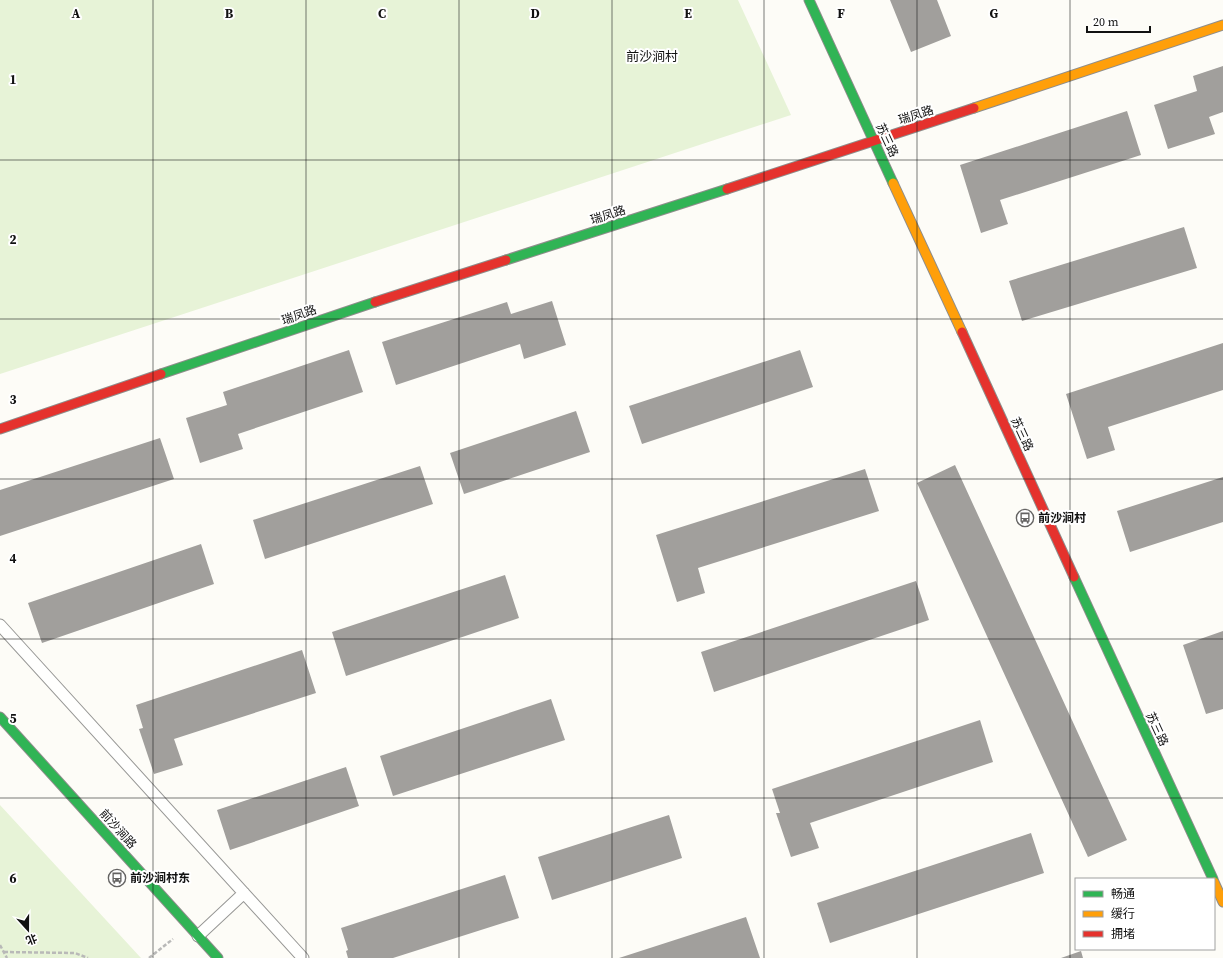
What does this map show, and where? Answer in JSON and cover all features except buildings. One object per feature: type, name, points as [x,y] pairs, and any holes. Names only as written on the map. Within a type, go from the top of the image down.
[{"type":"street","name":"苏三路","points":[[809,0],[1212,878]]},
{"type":"street","name":"瑞凤路","points":[[0,428],[346,311],[874,142],[1223,26]]},
{"type":"street","name":"前沙涧路","points":[[0,717],[218,958]]},
{"type":"street","points":[[1215,884],[1223,902]]},
{"type":"lane","points":[[0,625],[303,958]]},
{"type":"lane","points":[[198,936],[244,893]]},
{"type":"path","points":[[149,958],[190,927]]},
{"type":"path","points":[[0,945],[7,958]]},
{"type":"path","points":[[4,952],[75,952],[88,958]]},
{"type":"green space","points":[[0,0],[738,0],[791,115],[0,374]]},
{"type":"green space","points":[[0,805],[141,958],[0,958]]},
{"type":"traffic: fast","points":[[809,0],[893,183]]},
{"type":"traffic: fast","points":[[506,260],[727,189]]},
{"type":"traffic: fast","points":[[161,374],[375,302]]},
{"type":"traffic: fast","points":[[1074,577],[1213,878]]},
{"type":"traffic: fast","points":[[0,717],[218,958]]},
{"type":"traffic: slow","points":[[974,108],[1223,25]]},
{"type":"traffic: slow","points":[[893,183],[962,332]]},
{"type":"traffic: slow","points":[[1215,884],[1223,902]]},
{"type":"traffic: jam","points":[[727,189],[974,108]]},
{"type":"traffic: jam","points":[[375,302],[506,260]]},
{"type":"traffic: jam","points":[[962,332],[1074,577]]},
{"type":"traffic: jam","points":[[0,429],[161,374]]},
{"type":"place","name":"前沙涧村","points":[[1025,518]]},
{"type":"place","name":"前沙涧村东","points":[[117,878]]},
{"type":"district","name":"前沙涧村","points":[[652,56]]}]
